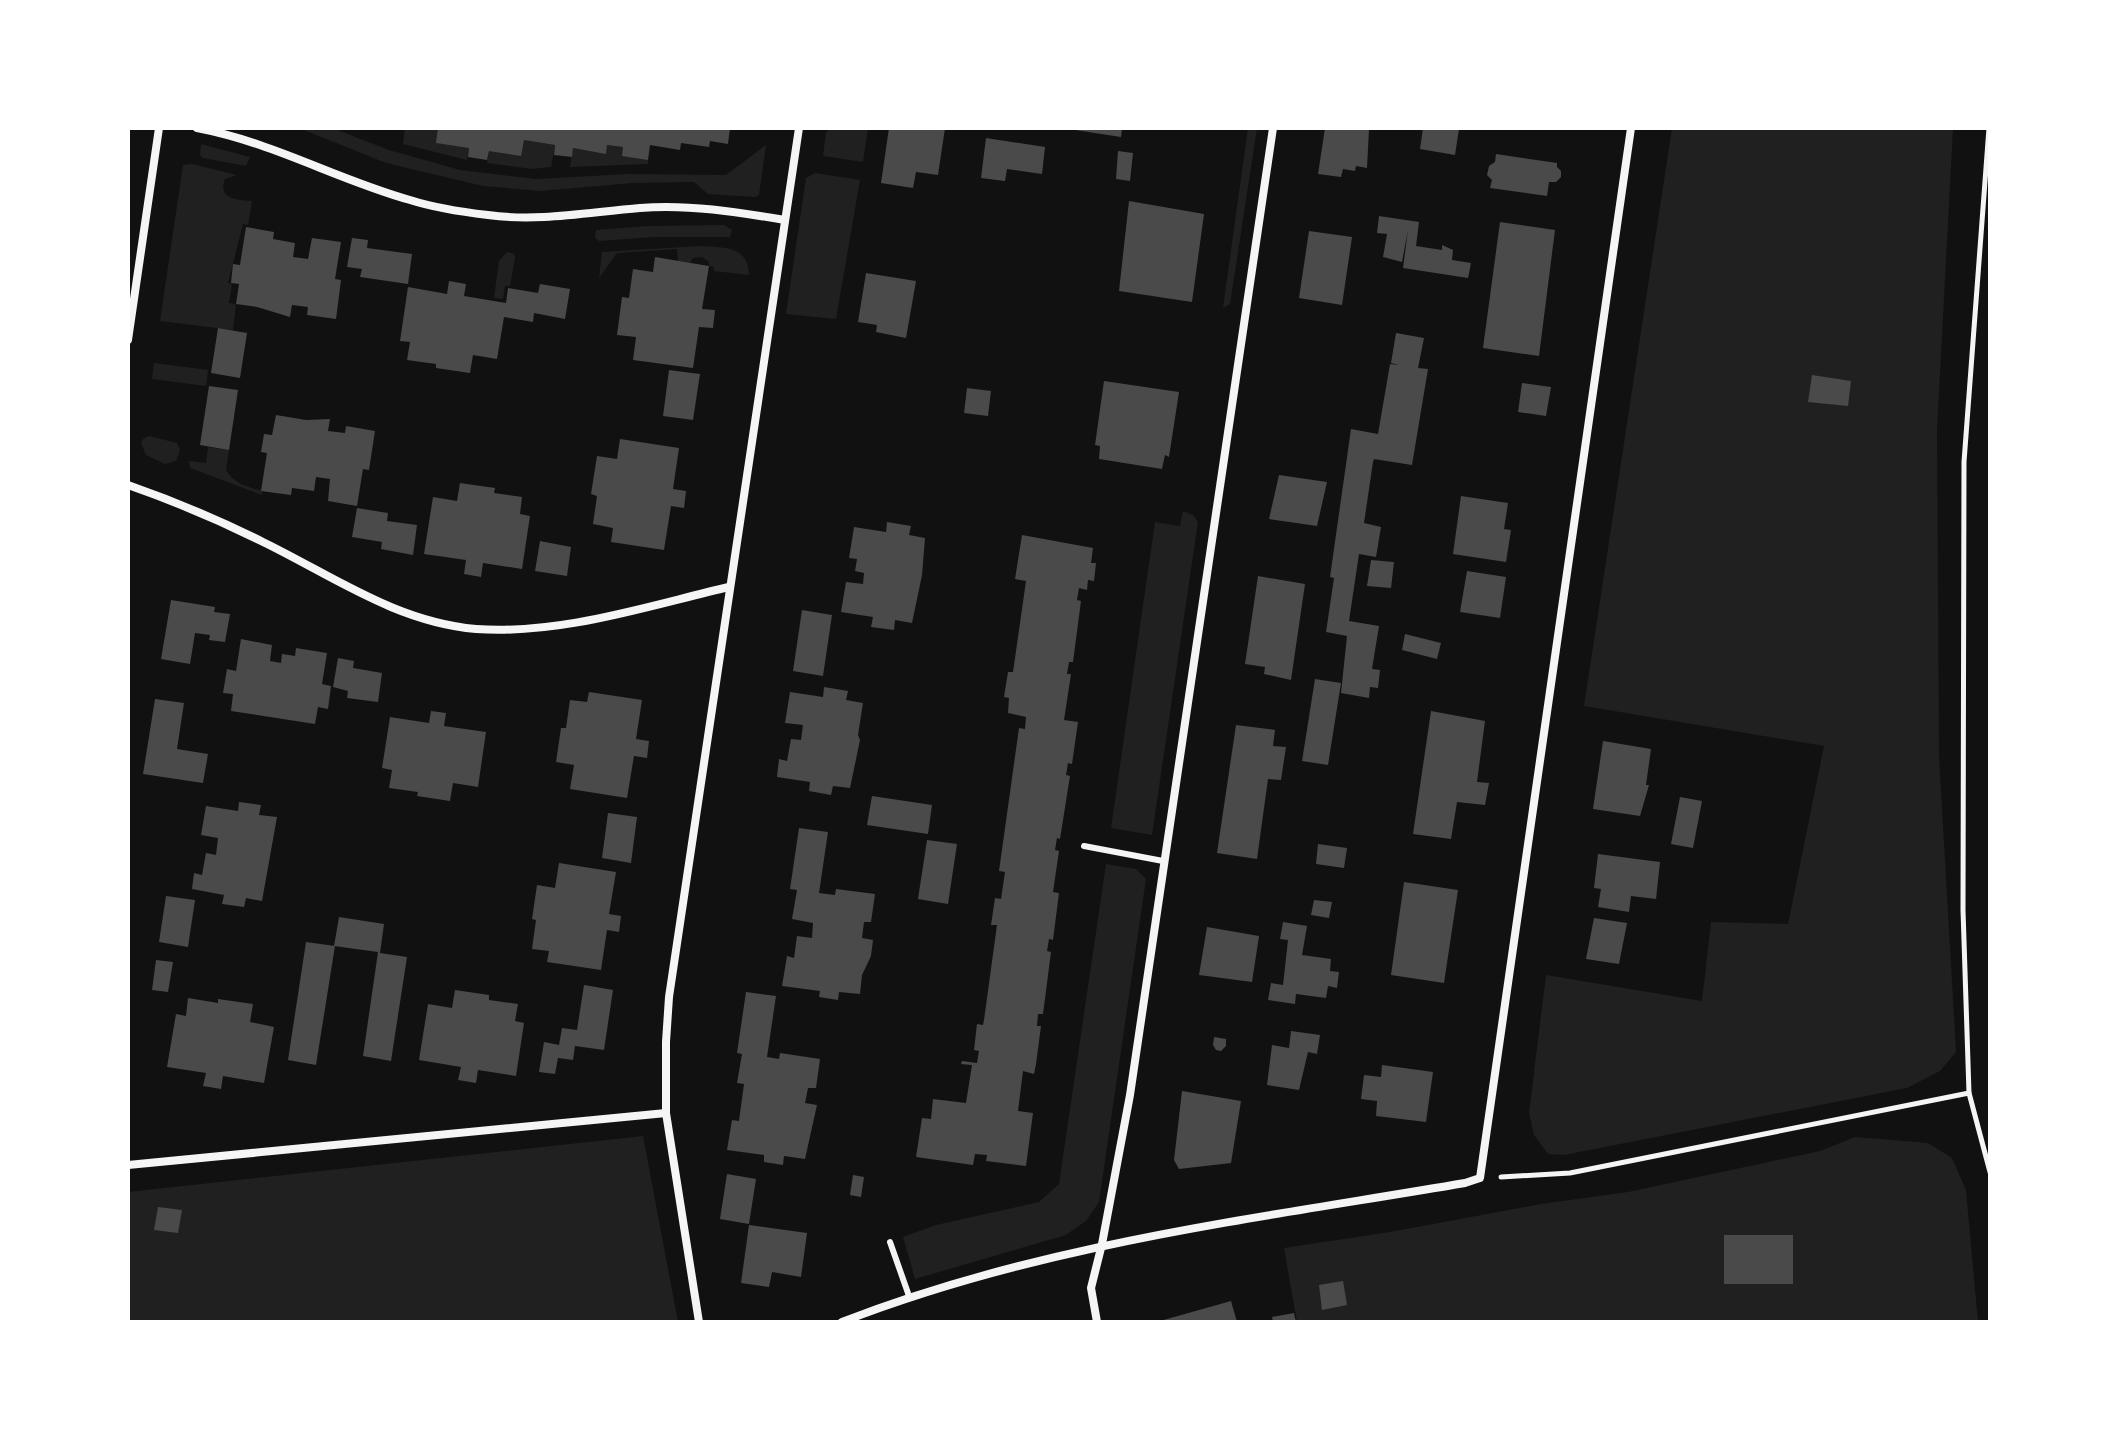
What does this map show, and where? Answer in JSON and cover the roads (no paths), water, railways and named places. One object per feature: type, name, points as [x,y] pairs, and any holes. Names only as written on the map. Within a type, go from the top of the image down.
[{"type":"street","points":[[128,340],[159,128]]},
{"type":"street","points":[[197,128],[229,134],[281,151],[410,200],[490,216],[532,218],[643,208],[733,211],[785,220]]},
{"type":"street","points":[[699,1322],[666,1113],[669,997],[799,128]]},
{"type":"street","points":[[1097,1322],[1091,1288],[1130,1095],[1273,128]]},
{"type":"street","points":[[842,1322],[909,1296],[1102,1244],[1480,1178],[1631,128]]},
{"type":"street","points":[[128,485],[263,542],[391,609],[434,622],[477,629],[533,628],[571,623],[729,587]]},
{"type":"street","points":[[128,1165],[666,1113]]},
{"type":"lane","points":[[1084,846],[1163,861]]},
{"type":"lane","points":[[890,1242],[909,1296]]}]
